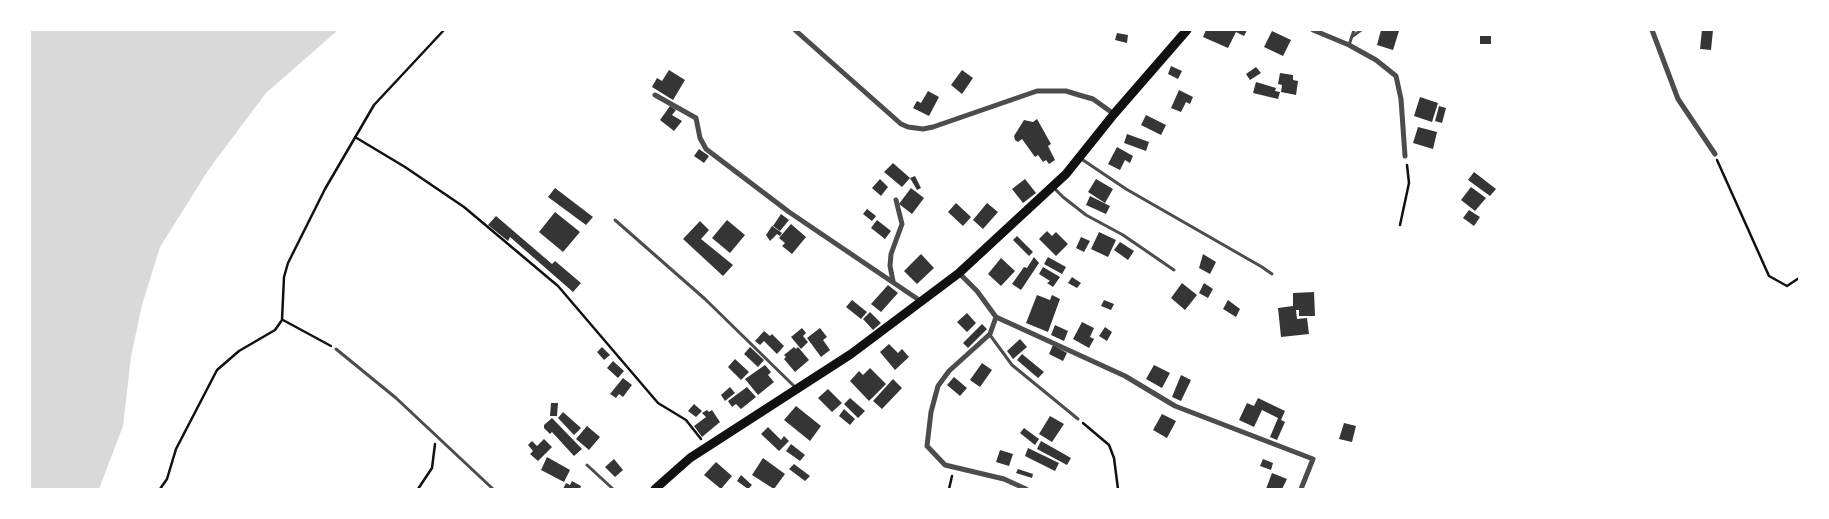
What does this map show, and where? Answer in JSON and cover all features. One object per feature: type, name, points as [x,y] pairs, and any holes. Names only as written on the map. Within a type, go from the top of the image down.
[{"type":"main road","points":[[655,489],[670,474],[706,447],[797,390],[960,273],[1053,186],[1187,30]]},
{"type":"street","points":[[795,30],[901,124],[908,127],[923,129],[933,127],[1036,91],[1066,91],[1093,99],[1114,114]]},
{"type":"street","points":[[1314,30],[1349,45],[1376,60],[1396,76],[1401,99],[1405,156]]},
{"type":"street","points":[[1652,30],[1678,98],[1715,154]]},
{"type":"street","points":[[655,95],[696,118],[700,138],[706,149],[817,232],[922,302]]},
{"type":"street","points":[[893,282],[890,266],[891,254],[902,224],[896,200]]},
{"type":"street","points":[[960,273],[978,291],[996,317],[1125,376],[1175,406],[1313,459],[1301,489]]},
{"type":"street","points":[[996,317],[990,334],[949,371],[938,386],[931,412],[928,446],[940,460],[952,468],[1004,479],[1026,489]]},
{"type":"lane","points":[[1349,45],[1354,30]]},
{"type":"lane","points":[[1353,36],[1361,30]]},
{"type":"lane","points":[[1079,158],[1126,189],[1272,274]]},
{"type":"lane","points":[[1053,186],[1062,198],[1086,215],[1123,235],[1174,270]]},
{"type":"lane","points":[[614,220],[705,299],[797,390]]},
{"type":"lane","points":[[990,334],[999,350],[1012,365],[1078,419]]},
{"type":"lane","points":[[336,349],[396,398],[493,489]]},
{"type":"lane","points":[[588,465],[613,489]]},
{"type":"path","points":[[160,489],[167,479],[176,449],[217,370],[239,351],[275,330],[282,320],[284,277],[288,263],[324,189],[374,105],[444,30]]},
{"type":"path","points":[[355,137],[405,167],[464,207],[558,286],[658,404],[686,420],[706,447]]},
{"type":"path","points":[[1715,154],[1769,276],[1787,286],[1799,278]]},
{"type":"path","points":[[1400,225],[1409,182],[1405,156]]},
{"type":"path","points":[[282,320],[336,349]]},
{"type":"path","points":[[1078,419],[1108,445],[1114,458],[1118,489]]},
{"type":"path","points":[[418,489],[432,468],[437,436]]},
{"type":"path","points":[[949,489],[952,482],[952,468]]},
{"type":"shaded area","points":[[30,30],[338,30],[266,93],[209,169],[160,247],[142,305],[131,357],[123,426],[99,489],[30,489]]},
{"type":"building","points":[[1206,30],[1247,30],[1244,36],[1236,32],[1228,48],[1203,37]]},
{"type":"building","points":[[1381,30],[1399,31],[1393,50],[1377,45]]},
{"type":"building","points":[[1702,30],[1713,30],[1711,50],[1700,49]]},
{"type":"building","points":[[1272,31],[1291,40],[1283,56],[1264,47]]},
{"type":"building","points":[[1117,33],[1128,35],[1127,43],[1115,40]]},
{"type":"building","points":[[1480,36],[1491,36],[1491,44],[1480,44]]},
{"type":"building","points":[[1171,66],[1182,71],[1178,79],[1168,74]]},
{"type":"building","points":[[1256,67],[1261,73],[1250,80],[1246,74]]},
{"type":"building","points":[[669,70],[685,80],[673,100],[652,87],[657,78],[662,81]]},
{"type":"building","points":[[962,70],[973,78],[962,94],[951,85]]},
{"type":"building","points":[[1280,73],[1293,75],[1293,80],[1298,81],[1296,95],[1281,92],[1282,85],[1278,84]]},
{"type":"building","points":[[1256,82],[1276,88],[1275,91],[1280,92],[1278,99],[1253,93]]},
{"type":"building","points":[[1179,90],[1193,97],[1190,104],[1186,102],[1181,112],[1171,108]]},
{"type":"building","points":[[928,91],[939,97],[929,116],[913,108],[917,101],[921,103]]},
{"type":"building","points":[[1420,97],[1438,103],[1432,122],[1414,116]]},
{"type":"building","points":[[670,106],[676,110],[672,115],[682,121],[674,131],[660,120]]},
{"type":"building","points":[[1439,106],[1446,108],[1442,123],[1435,121]]},
{"type":"building","points":[[1146,115],[1166,125],[1161,135],[1141,125]]},
{"type":"building","points":[[1037,119],[1051,144],[1048,146],[1055,160],[1049,164],[1046,160],[1043,162],[1038,155],[1035,157],[1022,139],[1018,142],[1015,140],[1014,136],[1024,120],[1033,122]]},
{"type":"building","points":[[1418,127],[1437,132],[1433,149],[1413,143]]},
{"type":"building","points":[[1127,134],[1149,142],[1146,151],[1124,143]]},
{"type":"building","points":[[1117,147],[1133,156],[1130,163],[1125,160],[1120,170],[1108,164]]},
{"type":"building","points":[[699,149],[709,156],[704,163],[694,156]]},
{"type":"building","points":[[893,163],[910,178],[902,187],[884,172]]},
{"type":"building","points":[[1474,172],[1496,189],[1490,196],[1468,180]]},
{"type":"building","points":[[915,176],[921,188],[917,190],[910,178]]},
{"type":"building","points":[[880,179],[888,187],[881,196],[872,188]]},
{"type":"building","points":[[1025,179],[1036,193],[1023,203],[1012,189]]},
{"type":"building","points":[[1096,179],[1113,189],[1105,203],[1088,192]]},
{"type":"building","points":[[1471,187],[1486,198],[1475,211],[1461,200]]},
{"type":"building","points":[[555,188],[593,217],[586,225],[548,197]]},
{"type":"building","points":[[911,188],[924,198],[912,214],[899,204]]},
{"type":"building","points":[[1090,196],[1110,206],[1106,214],[1086,205]]},
{"type":"building","points":[[956,203],[971,217],[963,226],[948,212]]},
{"type":"building","points":[[987,203],[998,212],[983,229],[973,220]]},
{"type":"building","points":[[867,209],[876,216],[872,221],[863,214]]},
{"type":"building","points":[[1469,210],[1480,217],[1474,226],[1463,218]]},
{"type":"building","points":[[555,212],[580,232],[563,252],[539,232]]},
{"type":"building","points":[[781,214],[789,220],[780,231],[773,226]]},
{"type":"building","points":[[496,216],[552,264],[555,261],[581,283],[573,292],[510,237],[508,241],[488,225]]},
{"type":"building","points":[[727,220],[745,235],[730,253],[712,238]]},
{"type":"building","points":[[877,220],[891,231],[885,239],[871,228]]},
{"type":"building","points":[[700,221],[709,230],[701,239],[733,265],[723,276],[683,239]]},
{"type":"building","points":[[791,224],[806,237],[792,254],[782,246],[785,243],[779,238]]},
{"type":"building","points":[[772,226],[782,233],[780,236],[777,234],[770,241],[766,235]]},
{"type":"building","points":[[1047,231],[1052,236],[1056,232],[1068,244],[1056,256],[1039,239]]},
{"type":"building","points":[[1099,232],[1116,240],[1108,257],[1091,249]]},
{"type":"building","points":[[1017,236],[1033,252],[1029,256],[1013,240]]},
{"type":"building","points":[[1081,237],[1090,241],[1084,252],[1076,248]]},
{"type":"building","points":[[1120,242],[1134,251],[1128,260],[1114,250]]},
{"type":"building","points":[[921,254],[934,268],[917,284],[904,271]]},
{"type":"building","points":[[1203,254],[1216,262],[1210,274],[1199,268]]},
{"type":"building","points":[[1034,257],[1039,263],[1021,290],[1012,284],[1024,267],[1027,268]]},
{"type":"building","points":[[1048,257],[1066,267],[1062,274],[1044,264]]},
{"type":"building","points":[[1001,258],[1015,271],[1001,286],[988,274]]},
{"type":"building","points":[[1043,267],[1060,277],[1053,287],[1047,283],[1050,281],[1039,274]]},
{"type":"building","points":[[1072,277],[1081,283],[1077,288],[1068,283]]},
{"type":"building","points":[[1182,283],[1197,295],[1185,310],[1171,298]]},
{"type":"building","points":[[1204,283],[1213,289],[1208,298],[1199,293]]},
{"type":"building","points":[[888,285],[898,293],[881,312],[871,304]]},
{"type":"building","points":[[1314,292],[1315,316],[1299,316],[1299,310],[1296,310],[1297,319],[1307,318],[1309,334],[1281,337],[1278,308],[1293,306],[1293,293]]},
{"type":"building","points":[[1037,295],[1050,300],[1052,295],[1060,299],[1048,332],[1026,323]]},
{"type":"building","points":[[852,300],[867,312],[861,319],[846,307]]},
{"type":"building","points":[[1104,300],[1114,304],[1111,310],[1101,306]]},
{"type":"building","points":[[1228,300],[1240,309],[1236,317],[1223,309]]},
{"type":"building","points":[[870,312],[881,323],[873,330],[863,319]]},
{"type":"building","points":[[967,313],[976,323],[967,332],[957,322]]},
{"type":"building","points":[[1082,322],[1094,328],[1090,337],[1094,339],[1089,348],[1073,339]]},
{"type":"building","points":[[982,324],[987,329],[968,348],[963,343]]},
{"type":"building","points":[[1055,325],[1068,331],[1064,341],[1051,335]]},
{"type":"building","points":[[1105,327],[1112,332],[1107,341],[1099,336]]},
{"type":"building","points":[[802,328],[806,333],[803,336],[808,342],[801,349],[791,337]]},
{"type":"building","points":[[820,328],[827,337],[823,340],[830,350],[821,357],[807,338]]},
{"type":"building","points":[[764,331],[770,336],[772,334],[784,346],[777,354],[764,341],[760,345],[755,341]]},
{"type":"building","points":[[1020,339],[1027,347],[1013,359],[1007,351]]},
{"type":"building","points":[[889,344],[898,353],[902,349],[909,357],[895,370],[880,352]]},
{"type":"building","points":[[1053,345],[1067,353],[1063,361],[1049,354]]},
{"type":"building","points":[[602,347],[610,355],[604,360],[597,352]]},
{"type":"building","points":[[750,347],[764,360],[758,367],[744,354]]},
{"type":"building","points":[[794,347],[796,349],[798,347],[809,360],[795,372],[784,359],[786,357],[784,355]]},
{"type":"building","points":[[1022,354],[1044,372],[1038,378],[1017,360]]},
{"type":"building","points":[[735,359],[749,372],[741,380],[728,367]]},
{"type":"building","points":[[613,361],[624,371],[618,378],[607,368]]},
{"type":"building","points":[[982,363],[992,370],[980,387],[970,380]]},
{"type":"building","points":[[765,365],[771,372],[768,375],[774,382],[758,395],[745,379]]},
{"type":"building","points":[[1154,365],[1170,373],[1162,388],[1146,379]]},
{"type":"building","points":[[870,368],[886,384],[869,401],[850,381],[859,371],[863,375]]},
{"type":"building","points":[[1181,375],[1191,380],[1181,401],[1172,397]]},
{"type":"building","points":[[954,377],[967,388],[960,396],[947,385]]},
{"type":"building","points":[[623,378],[632,385],[623,397],[619,394],[616,398],[610,394]]},
{"type":"building","points":[[893,379],[902,388],[882,409],[873,401]]},
{"type":"building","points":[[730,387],[735,393],[725,401],[721,395]]},
{"type":"building","points":[[747,387],[756,397],[741,409],[736,404],[732,407],[728,401]]},
{"type":"building","points":[[828,389],[842,403],[832,412],[818,398]]},
{"type":"building","points":[[850,398],[865,411],[858,418],[844,404]]},
{"type":"building","points":[[1258,398],[1285,411],[1281,420],[1285,422],[1277,440],[1270,437],[1278,418],[1262,410],[1254,427],[1239,420],[1247,403],[1254,406]]},
{"type":"building","points":[[551,403],[558,403],[557,416],[550,416]]},
{"type":"building","points":[[694,404],[702,411],[696,417],[688,411]]},
{"type":"building","points":[[796,406],[821,426],[810,441],[784,420]]},
{"type":"building","points":[[844,409],[855,419],[850,425],[839,416]]},
{"type":"building","points":[[707,410],[709,412],[712,410],[720,422],[702,437],[694,426],[706,417],[702,413]]},
{"type":"building","points":[[563,412],[581,428],[574,435],[558,418]]},
{"type":"building","points":[[1162,414],[1176,421],[1167,438],[1153,430]]},
{"type":"building","points":[[1050,416],[1064,424],[1052,442],[1039,434]]},
{"type":"building","points":[[552,418],[582,449],[574,456],[552,432],[550,434],[544,428],[544,425]]},
{"type":"building","points":[[1344,423],[1356,426],[1352,442],[1339,439]]},
{"type":"building","points":[[587,426],[600,437],[589,450],[576,439]]},
{"type":"building","points":[[768,427],[781,440],[784,436],[789,441],[779,451],[761,434]]},
{"type":"building","points":[[1024,428],[1039,439],[1035,445],[1020,433]]},
{"type":"building","points":[[544,439],[552,447],[538,461],[530,454],[533,451],[528,445],[532,441],[537,446]]},
{"type":"building","points":[[1041,441],[1071,458],[1067,465],[1037,449]]},
{"type":"building","points":[[791,444],[805,455],[800,461],[786,451]]},
{"type":"building","points":[[1028,448],[1059,463],[1055,471],[1025,456]]},
{"type":"building","points":[[1000,450],[1013,454],[1009,466],[996,462]]},
{"type":"building","points":[[547,457],[570,470],[564,482],[541,470]]},
{"type":"building","points":[[763,458],[785,474],[774,489],[752,475]]},
{"type":"building","points":[[614,459],[623,470],[615,477],[605,467]]},
{"type":"building","points":[[1263,459],[1273,463],[1271,470],[1260,466]]},
{"type":"building","points":[[716,462],[732,476],[721,489],[704,475]]},
{"type":"building","points":[[794,464],[810,476],[805,481],[789,469]]},
{"type":"building","points":[[1018,469],[1033,474],[1032,478],[1016,473]]},
{"type":"building","points":[[1272,473],[1287,479],[1282,489],[1266,489]]},
{"type":"building","points":[[741,475],[752,485],[748,489],[737,481]]},
{"type":"building","points":[[572,481],[581,486],[580,489],[563,489],[566,483],[570,485]]}]
